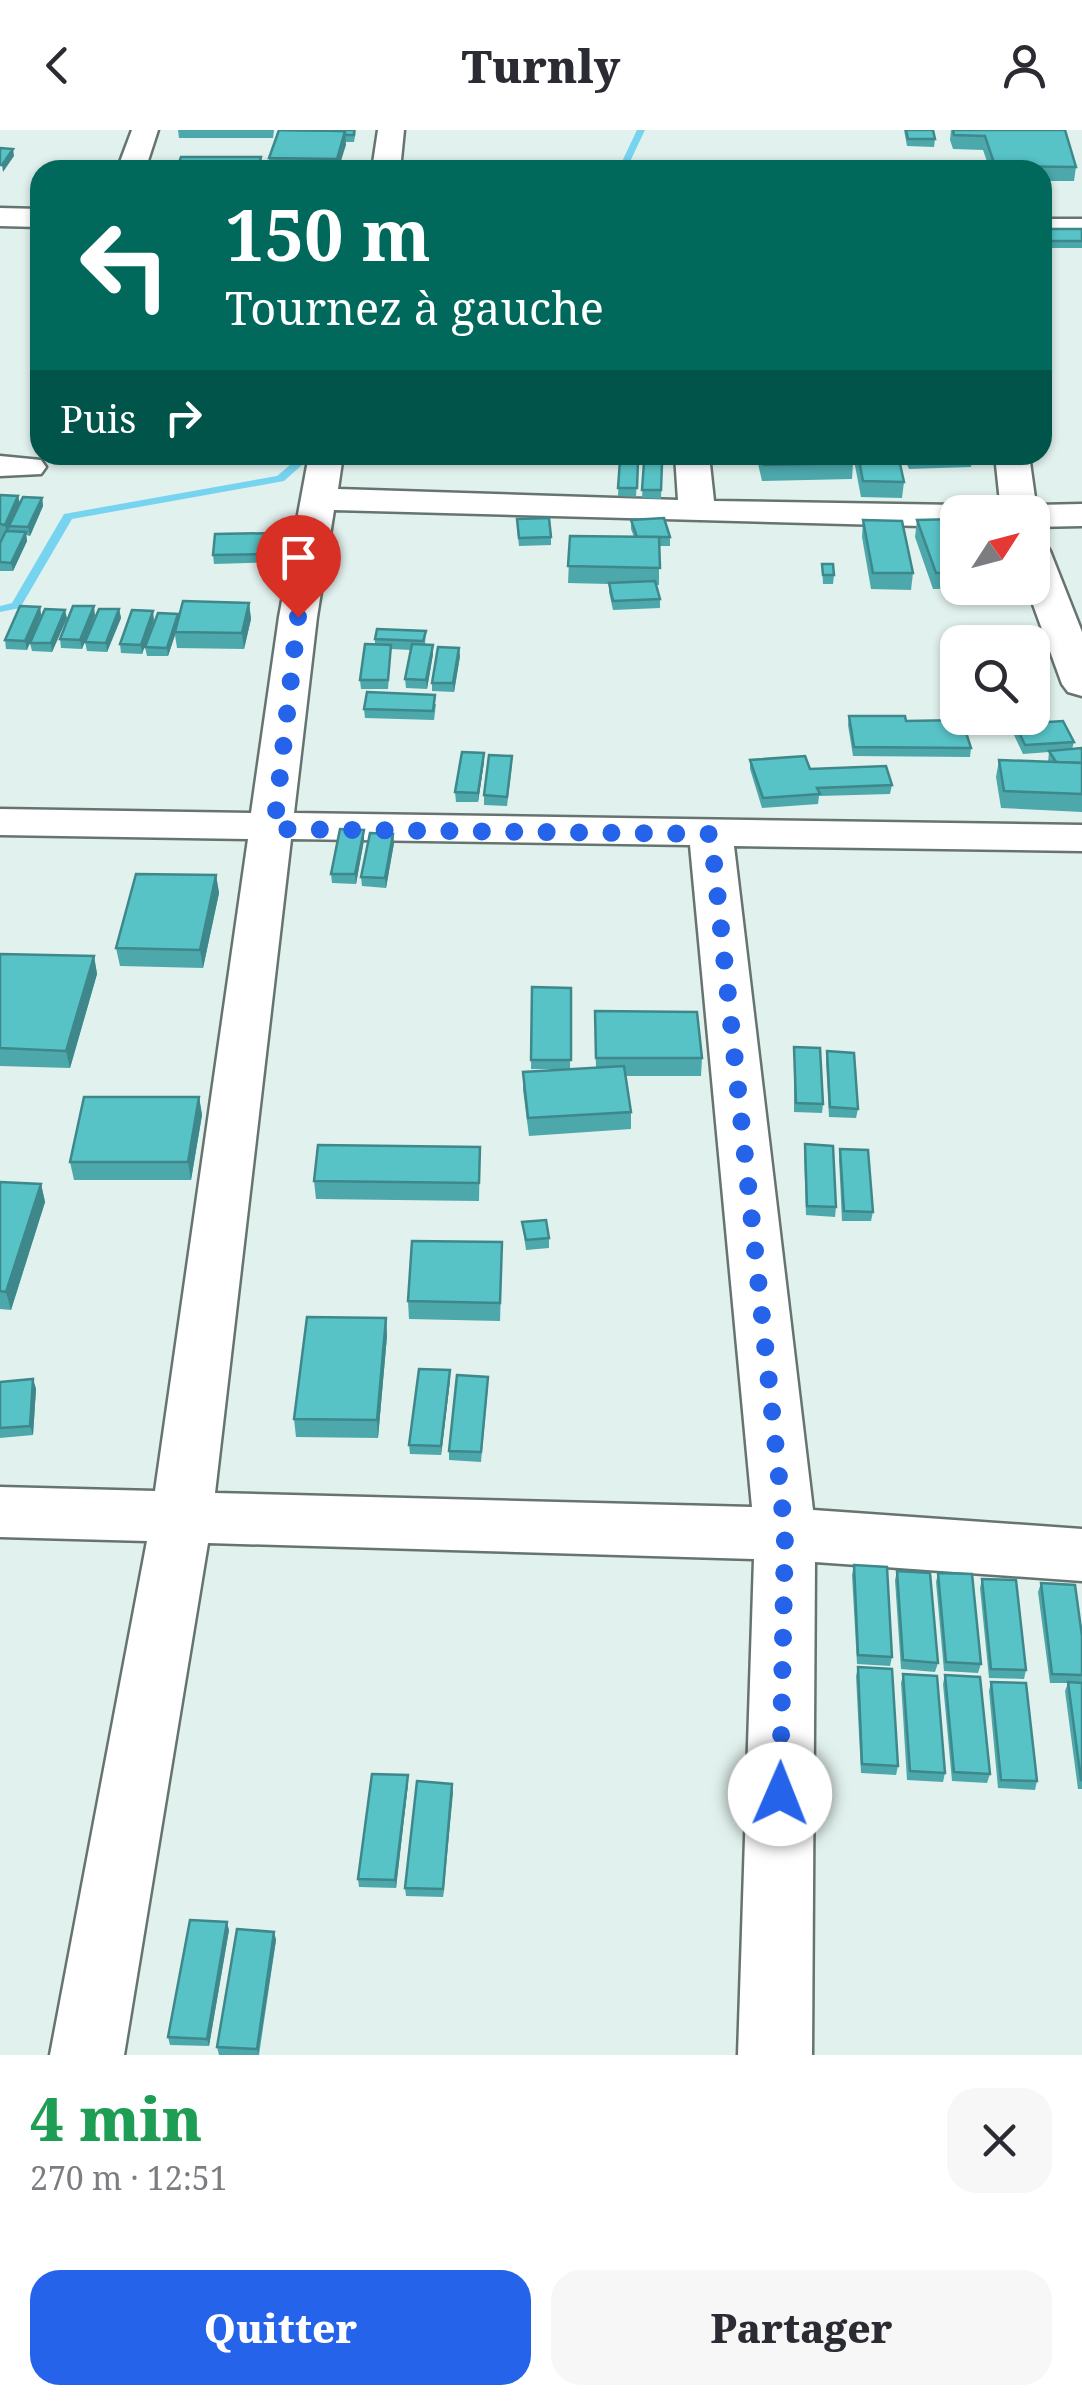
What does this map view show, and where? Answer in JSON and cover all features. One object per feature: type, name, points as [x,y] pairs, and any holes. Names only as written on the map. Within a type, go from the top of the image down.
[{"type":"street","points":[[135,160],[145,130]]},
{"type":"street","points":[[387,160],[391,130]]},
{"type":"street","points":[[0,217],[30,218]]},
{"type":"street","points":[[1052,228],[1082,228]]},
{"type":"street","points":[[693,465],[697,511]]},
{"type":"street","points":[[1013,465],[1017,495]]},
{"type":"street","points":[[87,2055],[182,1518],[274,829],[298,617],[322,477],[697,511],[940,516]]},
{"type":"street","points":[[1050,516],[1082,515]]},
{"type":"street","points":[[1050,599],[1082,684]]},
{"type":"street","points":[[0,822],[1082,838]]},
{"type":"street","points":[[711,834],[785,1534],[775,2055]]},
{"type":"street","points":[[0,1512],[785,1534],[1082,1555]]},
{"type":"building","points":[[279,130],[345,131],[337,159],[269,158]]},
{"type":"building","points":[[286,130],[354,130],[354,135],[345,135],[345,131]]},
{"type":"building","points":[[906,130],[933,130],[935,139],[908,139]]},
{"type":"building","points":[[953,130],[1065,130],[1076,167],[1052,167],[1052,160],[993,160],[985,136],[954,135]]},
{"type":"building","points":[[0,148],[13,149],[2,165],[0,165]]},
{"type":"building","points":[[181,157],[261,157],[260,160],[180,160]]},
{"type":"building","points":[[1052,229],[1082,229],[1082,241],[1052,241]]},
{"type":"building","points":[[620,465],[638,465],[637,488],[618,488]]},
{"type":"building","points":[[644,465],[662,465],[661,490],[642,490]]},
{"type":"building","points":[[860,465],[900,465],[904,482],[863,481]]},
{"type":"building","points":[[0,495],[18,496],[5,525],[0,524]]},
{"type":"building","points":[[23,497],[42,498],[28,527],[9,526]]},
{"type":"building","points":[[549,518],[551,537],[519,538],[517,519]]},
{"type":"building","points":[[664,518],[670,537],[637,537],[631,520]]},
{"type":"building","points":[[940,519],[940,573],[936,573],[917,520]]},
{"type":"building","points":[[863,520],[902,521],[913,573],[873,573]]},
{"type":"building","points":[[6,531],[26,532],[11,563],[0,562],[0,543]]},
{"type":"building","points":[[278,533],[276,554],[213,555],[215,534]]},
{"type":"building","points":[[570,536],[659,537],[660,568],[568,566]]},
{"type":"building","points":[[822,564],[833,564],[834,575],[823,575]]},
{"type":"building","points":[[655,581],[660,599],[613,601],[609,583]]},
{"type":"building","points":[[183,601],[249,603],[242,633],[175,632]]},
{"type":"building","points":[[20,606],[40,607],[25,641],[5,640]]},
{"type":"building","points":[[73,606],[94,606],[80,640],[60,639]]},
{"type":"building","points":[[45,609],[65,610],[51,643],[30,643]]},
{"type":"building","points":[[99,609],[119,609],[106,643],[85,642]]},
{"type":"building","points":[[132,610],[153,611],[141,645],[120,644]]},
{"type":"building","points":[[158,613],[178,614],[167,648],[145,647]]},
{"type":"building","points":[[377,629],[426,631],[423,641],[375,639]]},
{"type":"building","points":[[365,644],[391,645],[388,680],[360,680]]},
{"type":"building","points":[[412,644],[433,645],[426,680],[405,679]]},
{"type":"building","points":[[438,647],[459,648],[453,683],[432,683]]},
{"type":"building","points":[[367,692],[435,695],[433,711],[364,709]]},
{"type":"building","points":[[849,716],[905,716],[906,721],[940,720],[940,735],[967,735],[971,748],[854,747]]},
{"type":"building","points":[[1063,721],[1074,742],[1025,745],[1020,735],[1050,735],[1050,722]]},
{"type":"building","points":[[1082,748],[1082,763],[1056,762],[1049,751]]},
{"type":"building","points":[[462,752],[484,753],[478,793],[455,792]]},
{"type":"building","points":[[489,755],[512,756],[507,797],[484,795]]},
{"type":"building","points":[[805,756],[810,769],[886,766],[892,785],[817,788],[820,794],[763,798],[750,760]]},
{"type":"building","points":[[999,760],[1082,763],[1082,794],[1004,791]]},
{"type":"building","points":[[340,829],[364,830],[355,874],[331,874]]},
{"type":"building","points":[[370,833],[393,834],[385,878],[361,877]]},
{"type":"building","points":[[136,874],[216,875],[200,950],[116,948]]},
{"type":"building","points":[[0,954],[94,956],[66,1051],[0,1048]]},
{"type":"building","points":[[532,987],[571,988],[571,1060],[531,1060]]},
{"type":"building","points":[[595,1011],[697,1012],[702,1058],[596,1058]]},
{"type":"building","points":[[794,1047],[820,1048],[823,1104],[796,1103]]},
{"type":"building","points":[[827,1051],[854,1053],[858,1109],[830,1107]]},
{"type":"building","points":[[624,1066],[631,1112],[528,1118],[523,1072]]},
{"type":"building","points":[[84,1097],[199,1097],[188,1162],[70,1162]]},
{"type":"building","points":[[805,1144],[833,1146],[836,1207],[807,1206]]},
{"type":"building","points":[[318,1145],[480,1147],[479,1183],[314,1181]]},
{"type":"building","points":[[840,1149],[868,1150],[873,1212],[844,1211]]},
{"type":"building","points":[[0,1182],[41,1184],[6,1292],[0,1291]]},
{"type":"building","points":[[546,1220],[549,1238],[526,1240],[522,1222]]},
{"type":"building","points":[[412,1241],[502,1242],[500,1303],[408,1301]]},
{"type":"building","points":[[307,1317],[386,1318],[377,1420],[294,1419]]},
{"type":"building","points":[[419,1369],[450,1370],[441,1446],[409,1445]]},
{"type":"building","points":[[457,1375],[488,1377],[481,1452],[449,1451]]},
{"type":"building","points":[[33,1379],[30,1426],[0,1428],[0,1382]]},
{"type":"building","points":[[854,1565],[887,1567],[892,1657],[858,1655]]},
{"type":"building","points":[[897,1571],[930,1573],[938,1663],[903,1660]]},
{"type":"building","points":[[938,1573],[972,1574],[981,1664],[946,1662]]},
{"type":"building","points":[[982,1579],[1016,1580],[1026,1670],[991,1669]]},
{"type":"building","points":[[1041,1583],[1075,1585],[1082,1636],[1082,1675],[1052,1674]]},
{"type":"building","points":[[858,1667],[892,1669],[898,1766],[862,1764]]},
{"type":"building","points":[[903,1674],[937,1676],[945,1773],[910,1771]]},
{"type":"building","points":[[945,1675],[980,1677],[990,1774],[954,1772]]},
{"type":"building","points":[[991,1682],[1026,1683],[1037,1781],[1001,1780]]},
{"type":"building","points":[[1068,1682],[1082,1683],[1082,1780],[1081,1780]]},
{"type":"building","points":[[372,1774],[408,1775],[395,1880],[358,1879]]},
{"type":"building","points":[[417,1781],[452,1784],[443,1889],[405,1888]]},
{"type":"building","points":[[190,1920],[227,1922],[207,2039],[168,2037]]},
{"type":"building","points":[[237,1929],[274,1932],[257,2049],[217,2047]]},
{"type":"waterway","points":[[627,160],[641,130]]},
{"type":"waterway","points":[[0,609],[16,606],[68,516],[280,479],[296,465]]},
{"type":"route","points":[[298,617],[274,829],[711,834],[785,1534],[780,1794]]}]
